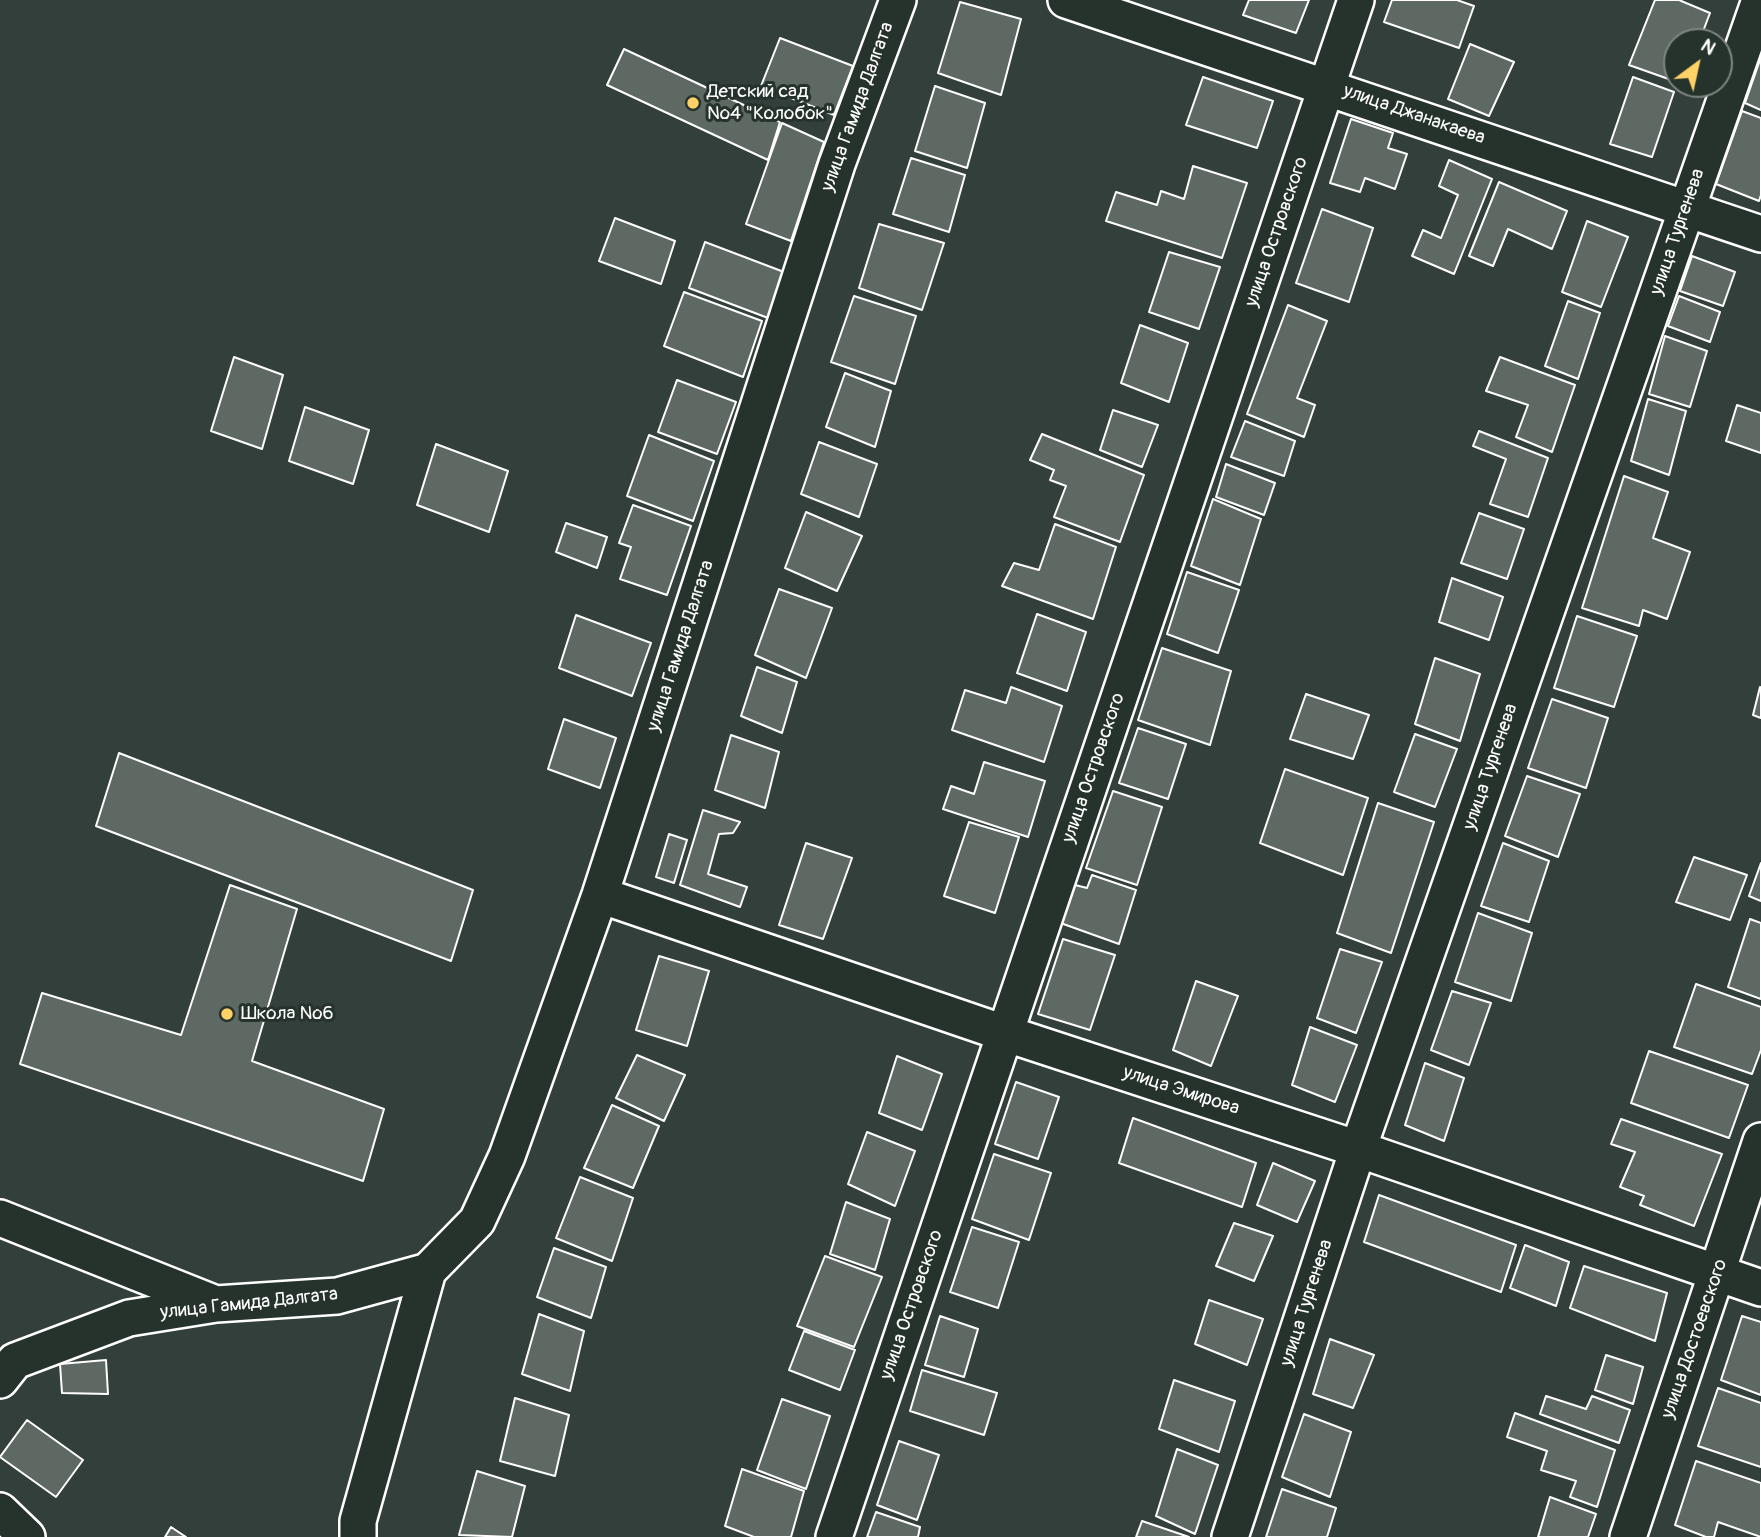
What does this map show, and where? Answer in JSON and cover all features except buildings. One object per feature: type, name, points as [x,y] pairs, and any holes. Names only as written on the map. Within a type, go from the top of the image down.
[{"type":"street","name":"улица Гамида Далгата","points":[[358,1537],[358,1521],[428,1271],[477,1221],[502,1167],[600,895],[836,164],[898,0]]},
{"type":"street","name":"улица Джанакаева","points":[[1066,0],[1761,234]]},
{"type":"street","name":"улица Островского","points":[[834,1537],[1356,0]]},
{"type":"street","name":"улица Тургенева","points":[[1230,1537],[1358,1149],[1760,0]]},
{"type":"street","name":"улица Эмирова","points":[[600,895],[1004,1033],[1358,1149],[1761,1288]]},
{"type":"street","name":"улица Достоевского","points":[[1628,1537],[1761,1141]]},
{"type":"street","points":[[0,1218],[216,1304]]},
{"type":"street","name":"улица Гамида Далгата","points":[[0,1380],[15,1361],[130,1318],[216,1304],[337,1296],[428,1271]]},
{"type":"street","points":[[0,1511],[27,1537]]},
{"type":"place","name":"Детский сад №4 \"Колобок\"","points":[[693,103]]},
{"type":"place","name":"Школа №6","points":[[227,1014]]}]
